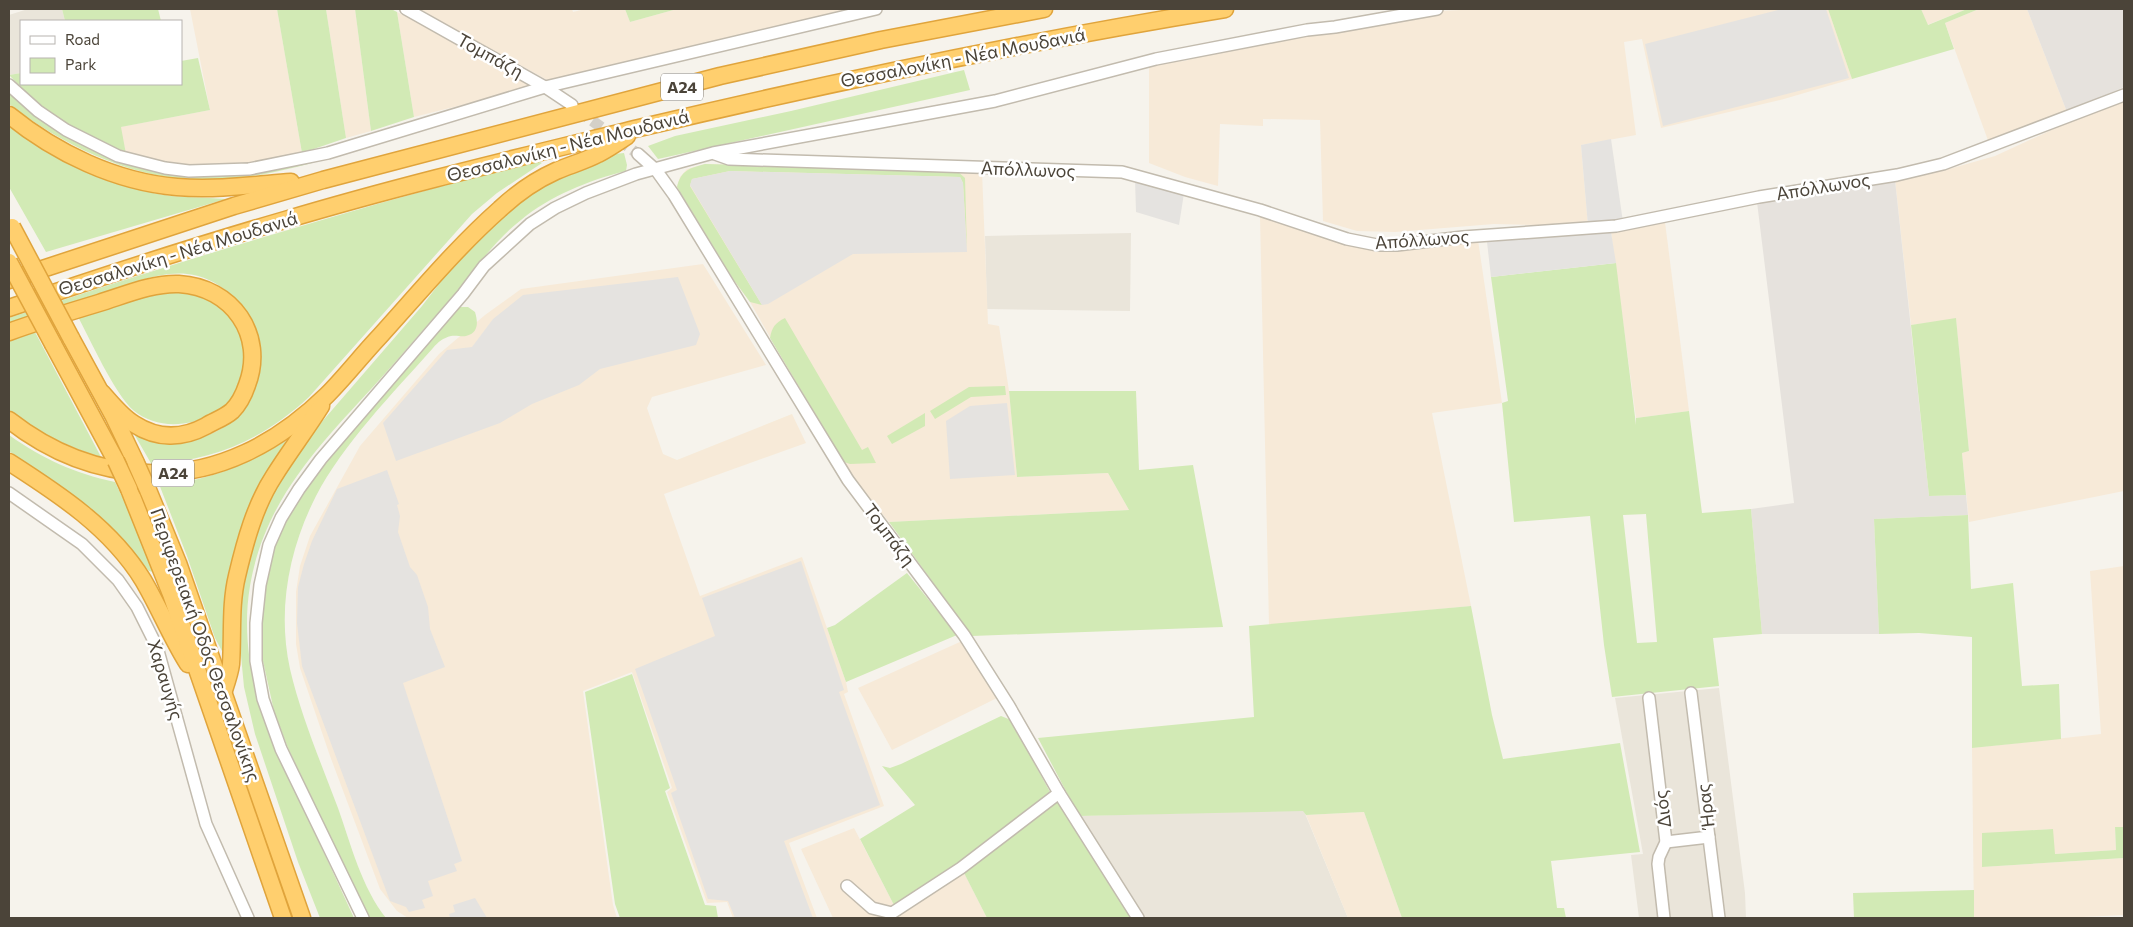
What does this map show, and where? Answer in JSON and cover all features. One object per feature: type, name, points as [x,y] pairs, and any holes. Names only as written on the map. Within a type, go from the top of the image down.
[{"type":"highway","name":"Θεσσαλονίκη - Νέα Μουδανιά","points":[[9,280],[234,206],[323,180],[720,76],[881,40],[1044,9]]},
{"type":"highway","name":"Θεσσαλονίκη - Νέα Μουδανιά","points":[[9,308],[124,269],[287,219],[537,153],[885,72],[1035,42],[1226,9]]},
{"type":"highway","name":"Α24","points":[[9,115],[56,148],[80,160],[108,171],[152,183],[176,187],[225,188],[323,180]]},
{"type":"highway","name":"Α24","points":[[9,420],[45,446],[96,466],[132,473],[184,473],[211,467],[237,457],[264,443],[304,415],[327,395],[470,237],[501,208],[542,179],[598,154],[639,128]]},
{"type":"highway","name":"Περιφερειακή Οδός Θεσσαλονίκης","points":[[10,223],[102,393],[148,490],[178,563],[302,918]]},
{"type":"highway","name":"Περιφερειακή Οδός Θεσσαλονίκης","points":[[9,262],[116,461],[151,541],[283,918]]},
{"type":"highway","points":[[9,332],[162,284],[196,286],[211,290],[224,299],[245,325],[252,342],[251,376],[246,389],[232,411],[194,432],[180,436],[163,436],[152,433],[126,419],[102,393]]},
{"type":"highway","points":[[223,693],[231,665],[233,600],[237,577],[250,530],[261,500],[273,477],[306,430],[327,395]]},
{"type":"highway","points":[[9,462],[80,511],[118,547],[142,579],[176,645],[203,686]]},
{"type":"street","name":"Τομπάζη","points":[[406,9],[545,87],[572,105]]},
{"type":"street","points":[[9,85],[38,111],[66,130],[118,156],[165,168],[189,171],[221,171],[275,165],[328,153],[545,87],[876,9]]},
{"type":"street","points":[[363,918],[281,749],[263,699],[256,660],[256,623],[260,585],[269,545],[281,518],[298,489],[320,459],[463,294],[484,266],[530,224],[555,208],[604,185],[713,153],[995,101],[1156,59],[1307,30],[1335,27],[1437,9]]},
{"type":"street","name":"Απόλλωνος","points":[[713,153],[721,157],[738,159],[1122,172],[1260,210],[1347,239],[1377,245],[1616,226],[1759,197],[1897,175],[1944,164],[2124,96]]},
{"type":"street","name":"Τομπάζη","points":[[638,154],[656,170],[718,266],[848,480],[964,635],[1009,706],[1059,793],[1138,918]]},
{"type":"street","name":"Χαραυγής","points":[[9,493],[82,544],[118,580],[137,607],[156,647],[206,824],[248,918]]},
{"type":"street","name":"Ήρας","points":[[1691,693],[1719,918]]},
{"type":"street","name":"Διός","points":[[1649,698],[1666,842],[1658,864],[1664,918]]},
{"type":"street","points":[[847,886],[872,908],[892,913],[961,868],[1059,793]]},
{"type":"street","points":[[1666,842],[1709,837]]},
{"type":"shaded area","points":[[28,9],[62,9],[65,20],[20,20],[20,73],[9,75],[9,15]]},
{"type":"shaded area","points":[[190,9],[277,9],[302,153],[258,164],[187,167],[126,154],[120,127],[210,110]]},
{"type":"shaded area","points":[[326,9],[355,9],[371,131],[346,138]]},
{"type":"shaded area","points":[[419,9],[572,9],[573,12],[585,9],[625,9],[630,22],[677,9],[854,9],[549,81]]},
{"type":"shaded area","points":[[1482,9],[1828,9],[1852,79],[1784,99],[1661,128],[1642,39],[1624,42],[1636,135],[1581,145],[1588,226],[1494,224],[1395,232],[1357,231],[1323,221],[1320,120],[1263,119],[1263,126],[1220,124],[1218,186],[1185,177],[1149,163],[1149,64],[1184,61],[1222,50],[1418,12]]},
{"type":"shaded area","points":[[1782,9],[1826,9],[1849,78],[1663,126],[1645,44]]},
{"type":"shaded area","points":[[1921,9],[1967,9],[1927,25]]},
{"type":"shaded area","points":[[1979,9],[2027,9],[2067,112],[1989,143],[1945,23]]},
{"type":"shaded area","points":[[2027,9],[2124,9],[2124,87],[2067,112]]},
{"type":"shaded area","points":[[397,12],[457,42],[534,87],[414,117]]},
{"type":"shaded area","points":[[2124,101],[2124,491],[1969,522],[1962,453],[1969,451],[1956,319],[1911,325],[1895,180],[1942,171],[1995,156],[2093,111]]},
{"type":"shaded area","points":[[1611,139],[1623,222],[1588,226],[1581,145]]},
{"type":"shaded area","points":[[705,164],[982,171],[988,324],[999,326],[1009,391],[1017,477],[1108,473],[1129,510],[889,522],[859,485],[803,395],[750,302],[733,279],[677,187],[680,177],[687,169]]},
{"type":"shaded area","points":[[730,171],[960,177],[963,183],[967,252],[853,254],[768,304],[762,305],[690,185],[692,179]]},
{"type":"shaded area","points":[[1135,179],[1184,193],[1179,225],[1136,212]]},
{"type":"shaded area","points":[[1895,180],[1929,496],[1966,495],[1968,515],[1874,519],[1879,634],[1762,634],[1751,509],[1794,503],[1757,202]]},
{"type":"shaded area","points":[[1260,216],[1359,246],[1383,250],[1416,250],[1478,240],[1502,403],[1432,413],[1471,606],[1269,625]]},
{"type":"shaded area","points":[[1665,222],[1689,411],[1636,418],[1611,232]]},
{"type":"shaded area","points":[[1611,232],[1616,263],[1491,277],[1487,242]]},
{"type":"shaded area","points":[[1131,233],[1130,311],[987,309],[985,236]]},
{"type":"shaded area","points":[[703,264],[766,365],[652,397],[647,408],[663,454],[677,460],[792,414],[806,443],[664,494],[700,596],[802,557],[846,682],[848,692],[844,694],[884,806],[789,843],[817,918],[733,918],[727,902],[707,903],[667,792],[672,788],[632,672],[583,691],[613,905],[617,918],[408,918],[397,911],[380,889],[330,756],[300,668],[296,644],[296,592],[300,566],[310,536],[360,446],[439,354],[485,315],[521,289]]},
{"type":"shaded area","points":[[678,277],[700,334],[696,345],[600,369],[579,385],[532,404],[500,423],[396,461],[383,423],[447,350],[472,347],[493,319],[523,295]]},
{"type":"shaded area","points":[[1007,403],[1015,475],[950,479],[946,421],[970,406]]},
{"type":"shaded area","points":[[387,470],[399,504],[397,505],[400,516],[398,532],[410,567],[417,575],[428,607],[430,629],[445,667],[403,683],[462,861],[454,864],[457,871],[428,881],[433,896],[422,900],[425,908],[409,912],[406,907],[390,901],[302,666],[297,623],[298,587],[304,564],[312,541],[337,489]]},
{"type":"shaded area","points":[[801,561],[844,690],[839,692],[880,805],[784,841],[813,918],[735,918],[728,901],[708,899],[671,793],[677,790],[635,669],[715,636],[702,598]]},
{"type":"shaded area","points":[[2124,566],[2124,827],[2115,828],[2116,850],[2054,854],[2052,829],[1982,834],[1982,867],[2124,858],[2124,915],[2062,918],[1974,918],[1972,748],[2101,734],[2090,571]]},
{"type":"shaded area","points":[[962,641],[997,698],[892,750],[858,688]]},
{"type":"shaded area","points":[[1719,688],[1745,893],[1746,918],[1639,918],[1631,855],[1643,854],[1615,698]]},
{"type":"shaded area","points":[[1304,811],[1348,918],[1142,918],[1079,816]]},
{"type":"shaded area","points":[[1364,812],[1402,918],[1348,918],[1306,815]]},
{"type":"shaded area","points":[[854,828],[895,907],[963,871],[987,918],[833,918],[801,849]]},
{"type":"shaded area","points":[[475,898],[487,918],[450,918],[449,914],[455,912],[453,905]]},
{"type":"green space","points":[[62,9],[158,9],[161,20],[65,20]]},
{"type":"green space","points":[[277,9],[326,9],[346,138],[302,153]]},
{"type":"green space","points":[[355,9],[391,9],[397,12],[414,117],[371,131]]},
{"type":"green space","points":[[625,9],[677,9],[630,22]]},
{"type":"green space","points":[[1828,9],[1921,9],[1928,25],[1967,9],[1979,9],[1945,23],[1954,49],[1852,79]]},
{"type":"green space","points":[[198,58],[210,110],[121,127],[126,154],[77,132],[34,100],[9,75],[20,73],[20,85],[182,85],[182,61]]},
{"type":"green space","points":[[964,70],[970,90],[658,159],[648,146],[675,136]]},
{"type":"green space","points":[[9,93],[25,108],[66,137],[96,152],[152,169],[267,170],[340,155],[286,170],[249,177],[193,180],[168,177],[119,165],[72,145],[29,119],[9,104]]},
{"type":"green space","points":[[9,126],[60,160],[118,184],[158,194],[226,199],[46,252],[9,187]]},
{"type":"green space","points":[[624,153],[627,165],[626,171],[584,184],[544,203],[500,239],[390,369],[318,448],[283,498],[269,525],[258,554],[250,586],[247,626],[248,647],[260,706],[274,744],[354,918],[320,918],[298,862],[255,734],[244,687],[239,635],[242,582],[259,522],[275,488],[307,439],[422,306],[472,241],[533,191],[565,174],[614,154]]},
{"type":"green space","points":[[537,160],[542,163],[497,193],[472,214],[309,397],[273,425],[255,436],[217,452],[197,458],[152,465],[130,427],[172,441],[204,437],[227,424],[244,407],[256,384],[260,360],[258,336],[247,312],[228,292],[219,286],[209,280],[193,275],[176,274],[155,277],[9,325],[9,318],[140,275],[338,216]]},
{"type":"green space","points":[[705,164],[956,170],[965,178],[967,252],[963,183],[960,177],[730,171],[692,179],[690,186],[762,305],[750,302],[733,279],[677,187],[684,173]]},
{"type":"green space","points":[[1616,263],[1636,425],[1636,418],[1689,411],[1702,513],[1751,509],[1762,634],[1713,638],[1719,686],[1612,697],[1604,645],[1590,516],[1514,522],[1502,403],[1508,401],[1491,277]],"holes":[[[1646,514],[1657,642],[1637,643],[1623,515]]]},
{"type":"green space","points":[[170,292],[192,295],[214,303],[234,323],[241,336],[244,349],[243,376],[239,389],[231,402],[212,415],[182,424],[161,423],[142,416],[133,410],[110,379],[77,315],[158,293]]},
{"type":"green space","points":[[460,307],[468,307],[475,312],[477,323],[475,330],[470,335],[451,336],[437,344],[354,438],[316,496],[292,558],[288,580],[285,602],[285,625],[290,669],[318,757],[358,866],[370,893],[386,918],[369,918],[288,748],[274,711],[261,652],[260,634],[265,574],[281,525],[320,466]]},
{"type":"green space","points":[[785,318],[862,450],[868,447],[876,463],[850,464],[844,462],[770,338],[774,326]]},
{"type":"green space","points":[[1956,318],[1969,451],[1962,453],[1966,495],[1929,496],[1911,325]]},
{"type":"green space","points":[[35,332],[101,457],[76,449],[53,438],[9,410],[9,341]]},
{"type":"green space","points":[[1005,386],[1006,395],[971,397],[935,419],[930,411],[969,387]]},
{"type":"green space","points":[[1009,391],[1136,391],[1139,470],[1193,465],[1223,627],[972,636],[889,522],[1129,510],[1108,473],[1017,477]]},
{"type":"green space","points":[[925,413],[925,426],[892,444],[887,436]]},
{"type":"green space","points":[[9,435],[34,451],[72,470],[115,482],[130,513],[153,572],[149,571],[114,531],[97,515],[9,451]]},
{"type":"green space","points":[[286,441],[258,491],[238,540],[227,592],[222,651],[215,638],[187,556],[159,484],[193,480],[225,471]]},
{"type":"green space","points":[[1968,515],[1971,589],[2013,583],[2022,686],[2059,684],[2061,739],[1972,748],[1972,637],[1919,633],[1879,634],[1874,519]]},
{"type":"green space","points":[[907,573],[957,635],[846,682],[827,628],[835,625]]},
{"type":"green space","points":[[1471,606],[1492,715],[1503,759],[1620,743],[1640,852],[1551,861],[1557,908],[1564,908],[1566,918],[1402,918],[1364,812],[1306,815],[1303,811],[1079,816],[1038,738],[1254,717],[1249,626]]},
{"type":"green space","points":[[632,674],[670,788],[665,791],[705,905],[716,906],[718,918],[620,918],[615,904],[585,692]]},
{"type":"green space","points":[[1001,716],[1011,720],[1050,792],[954,867],[895,907],[860,839],[915,805],[882,766],[890,768],[901,764]]},
{"type":"green space","points":[[1056,800],[1134,918],[987,918],[963,871]]},
{"type":"green space","points":[[2115,827],[2124,827],[2124,858],[1982,867],[1982,833],[2053,829],[2055,854],[2116,850]]},
{"type":"green space","points":[[1974,890],[1974,918],[1854,918],[1853,893]]},
{"type":"tunnel","points":[[579,111],[638,154]]}]
